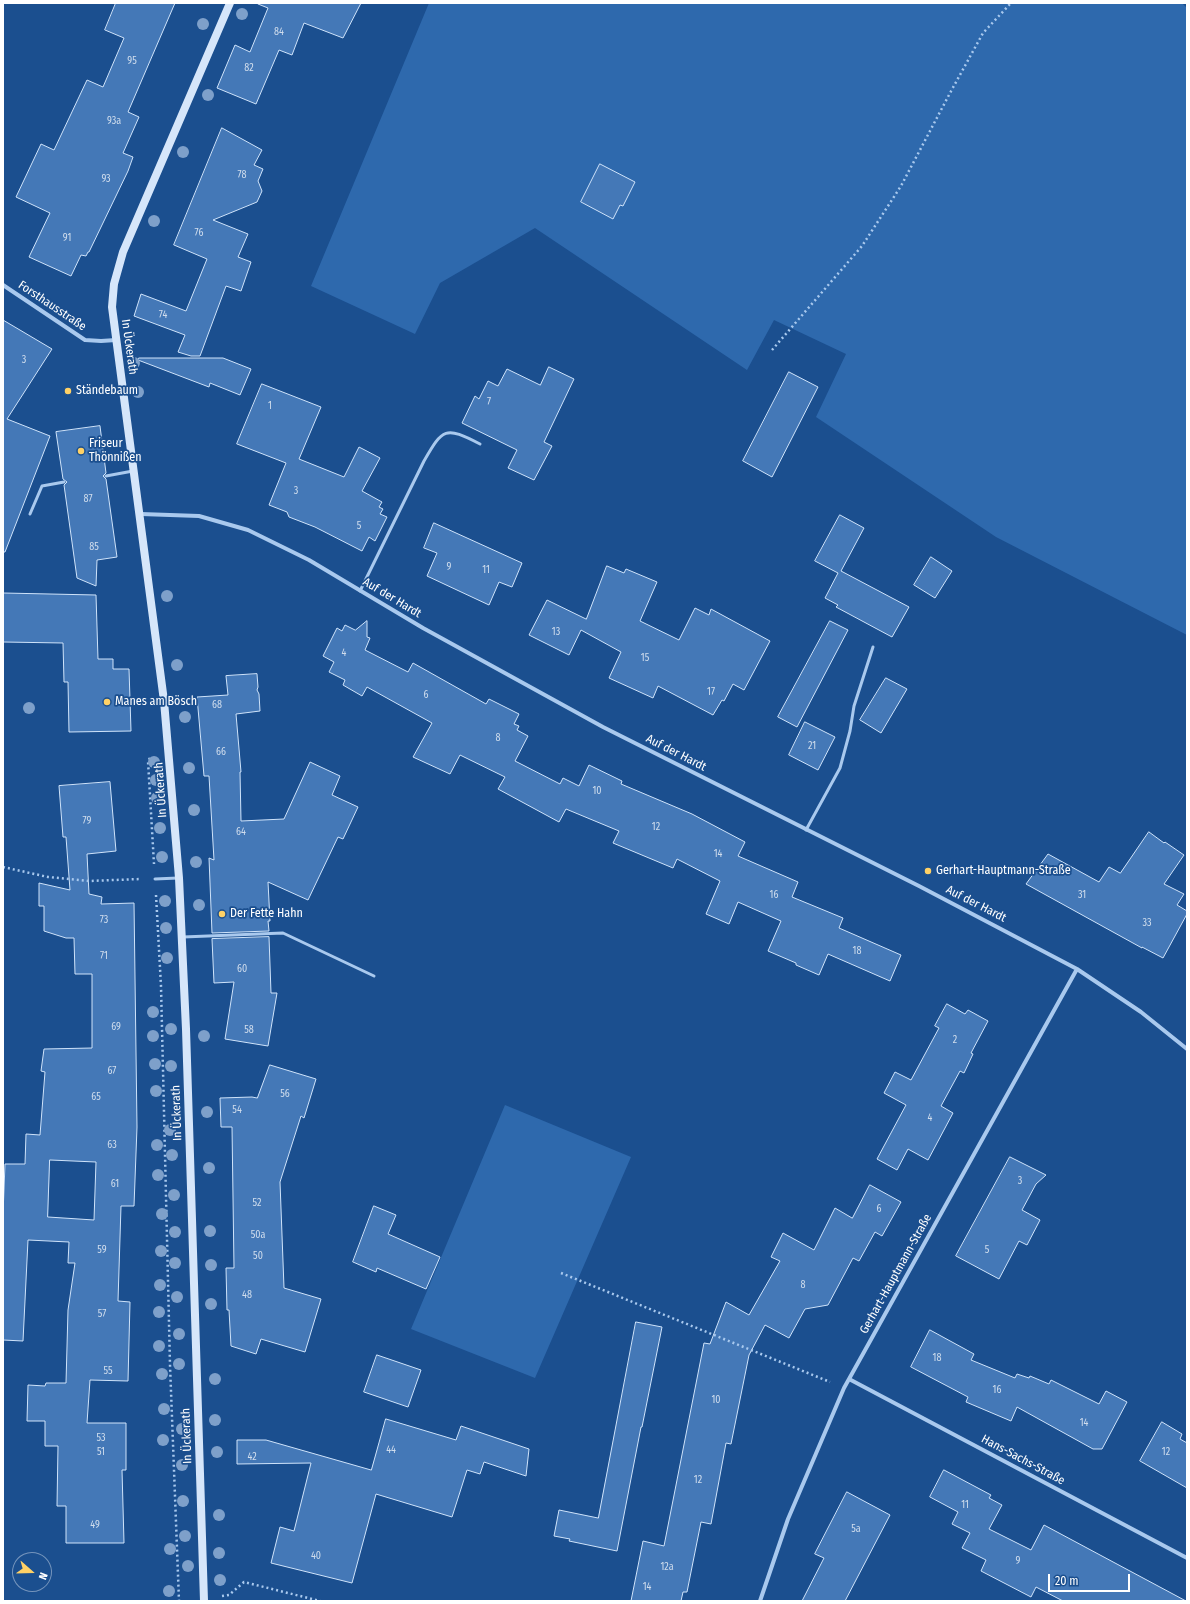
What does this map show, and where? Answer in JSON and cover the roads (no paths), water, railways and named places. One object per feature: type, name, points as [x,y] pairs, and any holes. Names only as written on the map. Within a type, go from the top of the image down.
[{"type":"main road","name":"In Ückerath","points":[[204,1599],[183,937],[179,878],[168,738],[141,514],[113,319],[112,296],[120,262],[230,3]]},
{"type":"street","name":"Forsthausstraße","points":[[3,285],[85,340],[100,342],[116,340]]},
{"type":"street","name":"Auf der Hardt","points":[[141,514],[199,516],[248,530],[309,560],[423,628],[603,727],[1022,939],[1076,969],[1141,1012],[1187,1049]]},
{"type":"street","name":"Gerhart-Hauptmann-Straße","points":[[760,1601],[788,1519],[844,1388],[1076,969]]},
{"type":"street","name":"Hans-Sachs-Straße","points":[[849,1379],[1187,1558]]},
{"type":"lane","points":[[360,591],[424,461],[436,441],[444,434],[452,432],[459,433],[480,444]]},
{"type":"lane","points":[[106,476],[135,471]]},
{"type":"lane","points":[[30,514],[42,486],[64,482]]},
{"type":"lane","points":[[806,830],[840,768],[850,731],[854,706],[873,647]]},
{"type":"lane","points":[[155,879],[179,878]]},
{"type":"lane","points":[[183,937],[283,933],[374,976]]},
{"type":"place","name":"Ständebaum","points":[[68,391]]},
{"type":"place","name":"Friseur Thönnißen","points":[[81,451]]},
{"type":"place","name":"Manes am Bösch","points":[[107,702]]},
{"type":"place","name":"Gerhart-Hauptmann-Straße","points":[[928,871]]},
{"type":"place","name":"Der Fette Hahn","points":[[222,914]]}]
